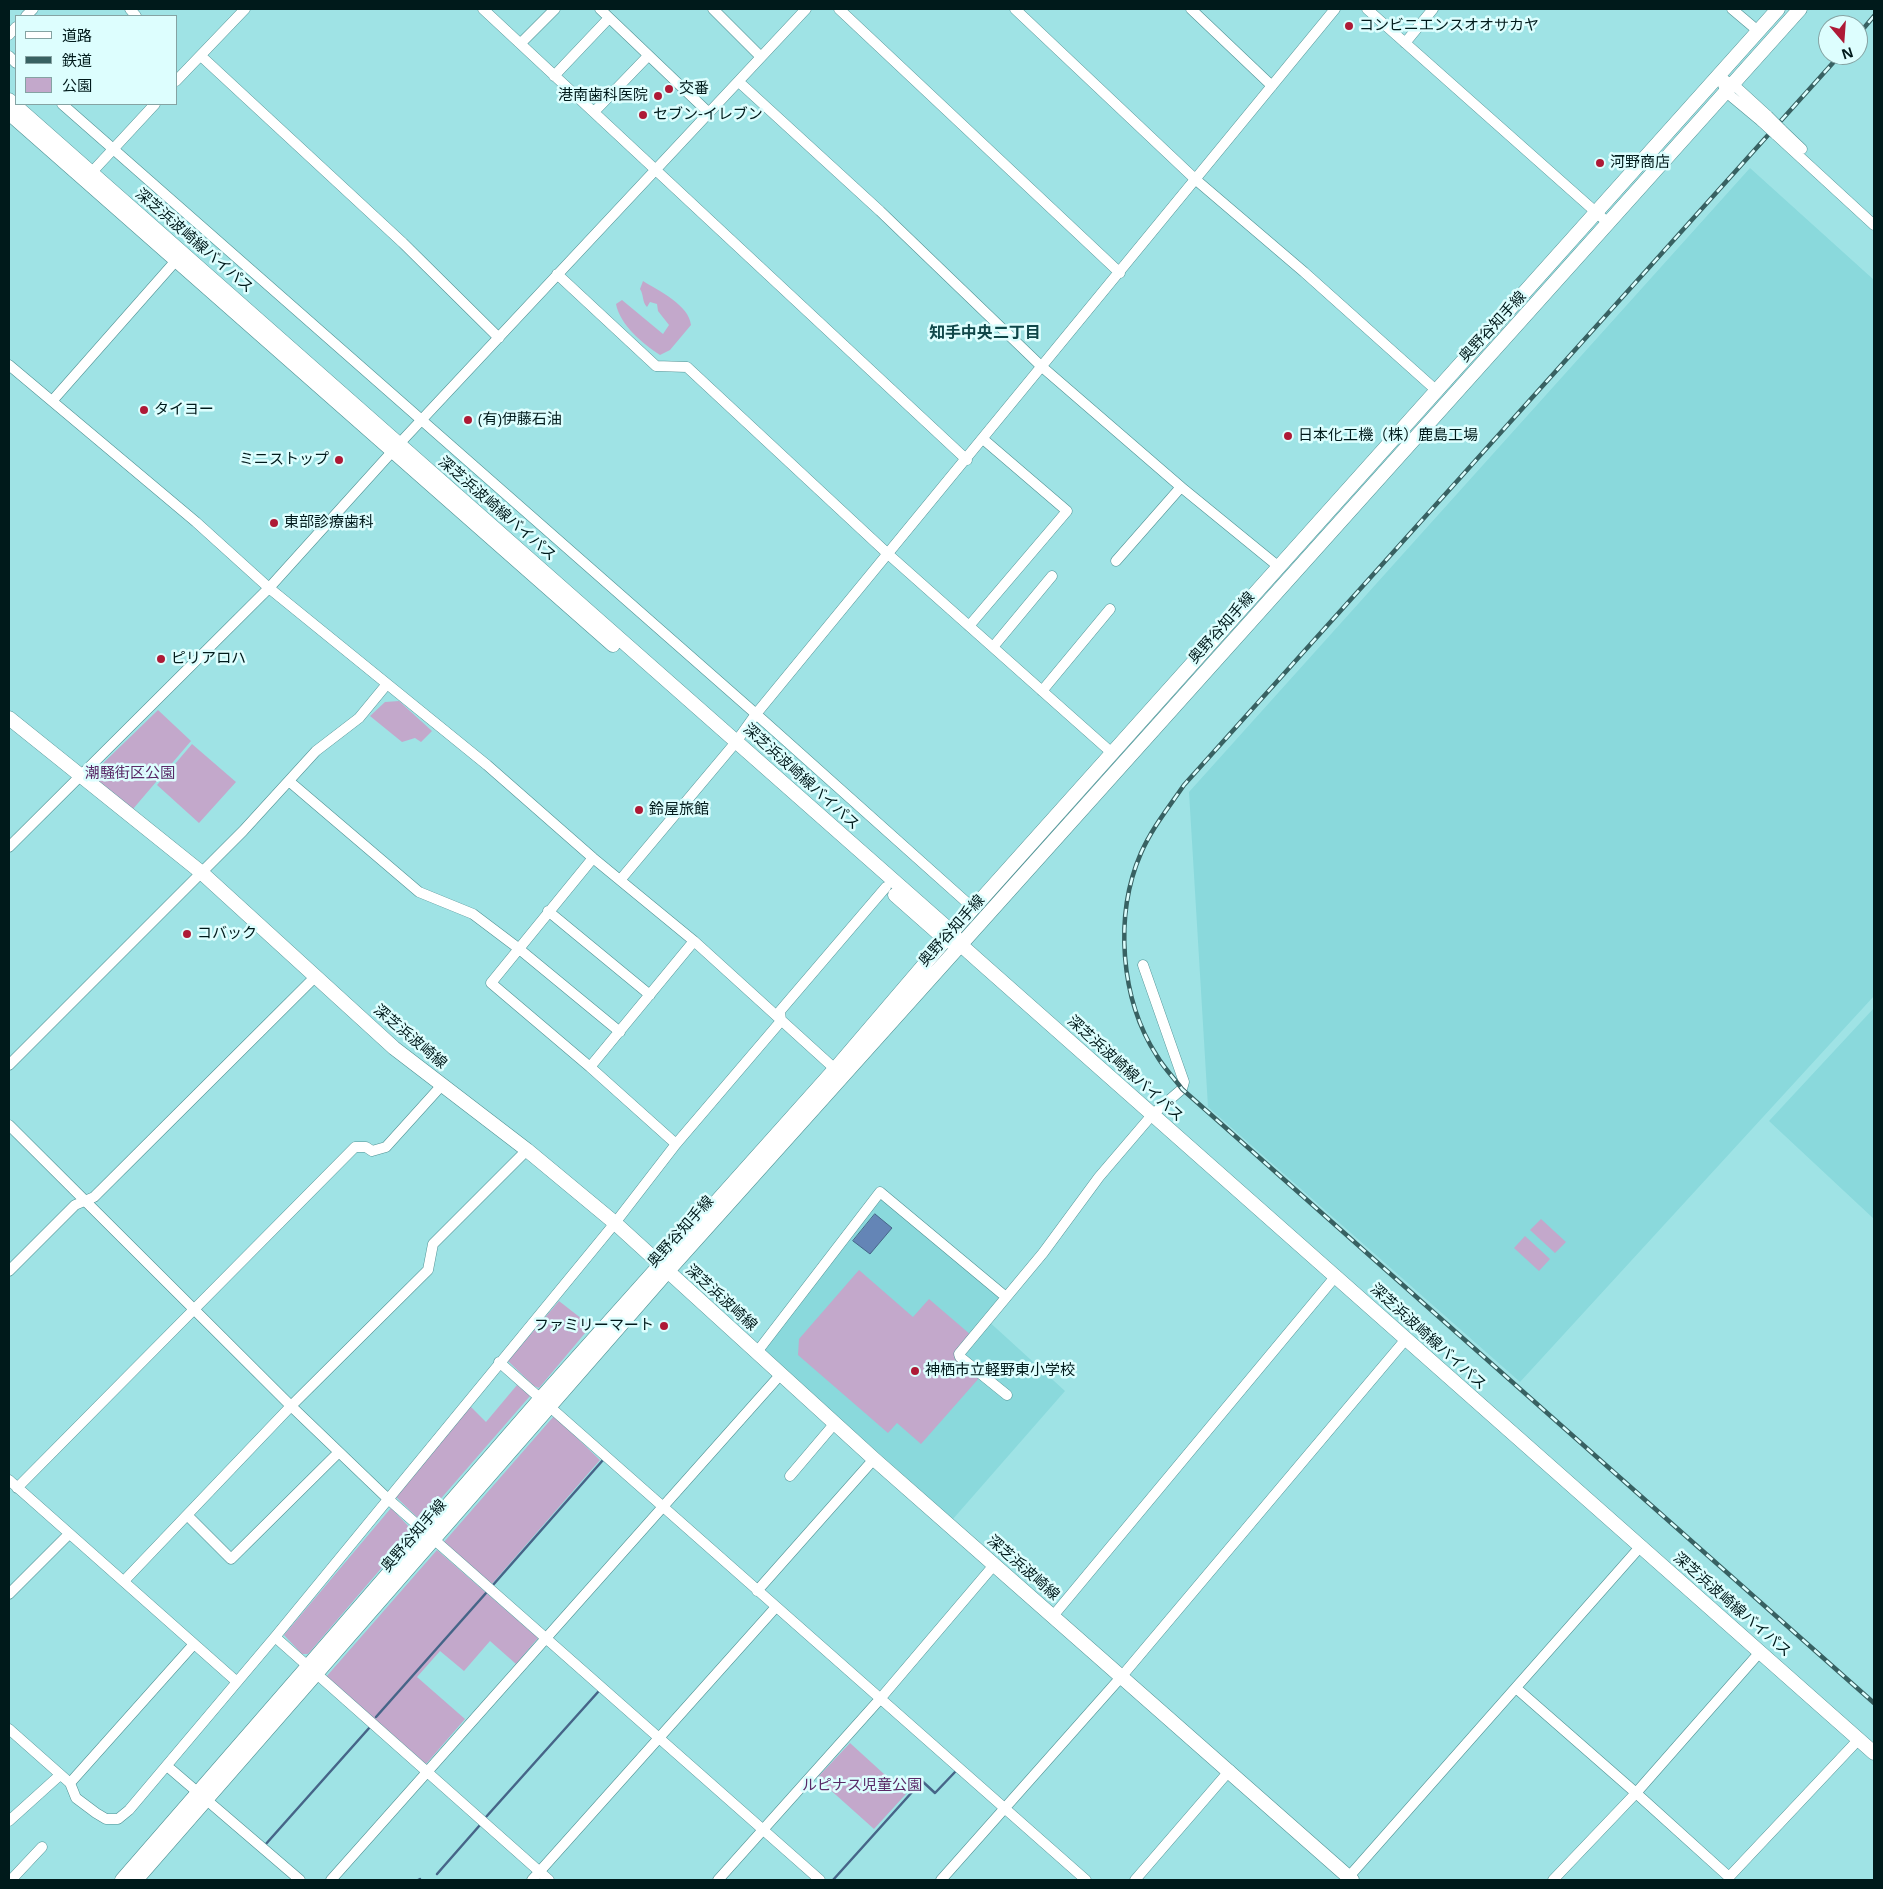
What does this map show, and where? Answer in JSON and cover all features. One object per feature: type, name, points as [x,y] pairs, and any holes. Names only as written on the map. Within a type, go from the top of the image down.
[{"type":"main road","name":"奥野谷知手線","points":[[136,1880],[202,1797],[664,1268],[973,908],[1778,9]]},
{"type":"main road","name":"奥野谷知手線","points":[[664,1268],[961,945],[1437,410],[1539,301],[1606,222],[1800,9]]},
{"type":"main road","name":"深芝浜波崎線バイパス","points":[[9,100],[92,172],[179,257]]},
{"type":"main road","name":"深芝浜波崎線バイパス","points":[[9,113],[179,257],[949,936]]},
{"type":"main road","name":"深芝浜波崎線","points":[[9,720],[202,873],[394,1048],[527,1150],[614,1223],[874,1459],[1230,1770],[1349,1879]]},
{"type":"main road","name":"深芝浜波崎線バイパス","points":[[733,745],[886,887],[961,945],[1874,1753]]},
{"type":"main road","name":"奥野谷知手線","points":[[122,1880],[202,1797]]},
{"type":"street","points":[[180,77],[245,9]]},
{"type":"street","points":[[483,9],[967,460]]},
{"type":"street","points":[[520,43],[555,9]]},
{"type":"street","points":[[600,9],[709,112]]},
{"type":"street","points":[[713,9],[761,57]]},
{"type":"street","points":[[9,847],[269,588],[395,448],[806,9]]},
{"type":"street","points":[[839,9],[1120,273]]},
{"type":"street","points":[[1015,9],[1196,179],[1304,272],[1437,391]]},
{"type":"street","points":[[1191,9],[1272,86]]},
{"type":"street","points":[[621,879],[967,460],[1041,366],[1120,273],[1335,9]]},
{"type":"street","points":[[1367,9],[1606,222]]},
{"type":"street","points":[[1405,42],[1433,9]]},
{"type":"street","points":[[1732,9],[1758,31]]},
{"type":"street","points":[[554,76],[609,18]]},
{"type":"street","points":[[201,56],[403,243],[499,338]]},
{"type":"street","points":[[594,112],[648,56]]},
{"type":"street","points":[[1718,77],[1765,119],[1874,225]]},
{"type":"street","points":[[739,82],[880,211],[1041,366],[1181,487],[1279,567]]},
{"type":"street","points":[[63,105],[756,714],[973,908]]},
{"type":"street","points":[[92,172],[154,105]]},
{"type":"street","points":[[1778,132],[1874,216]]},
{"type":"street","points":[[53,400],[179,257]]},
{"type":"street","points":[[557,274],[656,366],[687,367],[888,554],[1112,753]]},
{"type":"street","points":[[9,365],[53,400],[269,588],[487,765],[593,858],[621,879],[694,941],[836,1069]]},
{"type":"street","points":[[969,626],[1067,511],[983,439]]},
{"type":"street","points":[[1116,562],[1181,487]]},
{"type":"street","points":[[993,647],[1052,576]]},
{"type":"street","points":[[1042,690],[1110,609]]},
{"type":"street","points":[[9,1064],[202,873],[290,782],[316,750],[359,718],[387,684]]},
{"type":"street","points":[[290,782],[418,892],[473,914],[518,948],[620,1032]]},
{"type":"street","points":[[593,858],[491,983],[590,1067],[676,1144]]},
{"type":"street","points":[[9,1729],[70,1784],[76,1798],[106,1819],[118,1819],[129,1810],[275,1637],[614,1223],[676,1144],[781,1021],[780,1011],[886,887]]},
{"type":"street","points":[[548,911],[650,995]]},
{"type":"street","points":[[590,1067],[694,941]]},
{"type":"street","points":[[1007,1395],[960,1357],[959,1354],[1043,1253],[1099,1177],[1152,1115],[1182,1089],[1184,1082],[1143,965]]},
{"type":"street","points":[[9,1271],[76,1205],[94,1197],[316,976]]},
{"type":"street","points":[[17,1488],[355,1147],[366,1147],[372,1151],[386,1147],[442,1085]]},
{"type":"street","points":[[9,1125],[291,1406],[387,1498],[820,1880]]},
{"type":"street","points":[[124,1581],[291,1406],[428,1270],[432,1244],[527,1150]]},
{"type":"street","points":[[756,1352],[880,1192],[1006,1297]]},
{"type":"street","points":[[1053,1616],[1335,1277]]},
{"type":"street","points":[[941,1880],[1122,1676],[1406,1339]]},
{"type":"street","points":[[499,1362],[1086,1880]]},
{"type":"street","points":[[331,1880],[781,1374]]},
{"type":"street","points":[[790,1476],[835,1423]]},
{"type":"street","points":[[187,1515],[231,1559],[339,1452]]},
{"type":"street","points":[[757,1591],[874,1459]]},
{"type":"street","points":[[9,1480],[236,1681]]},
{"type":"street","points":[[9,1594],[69,1534]]},
{"type":"street","points":[[1349,1879],[1640,1547]]},
{"type":"street","points":[[718,1880],[880,1699],[994,1565]]},
{"type":"street","points":[[532,1880],[776,1607]]},
{"type":"street","points":[[275,1637],[549,1880]]},
{"type":"street","points":[[70,1784],[194,1644]]},
{"type":"street","points":[[1553,1880],[1636,1793],[1760,1652]]},
{"type":"street","points":[[1516,1688],[1729,1877],[1859,1739]]},
{"type":"street","points":[[167,1766],[300,1880]]},
{"type":"street","points":[[1135,1880],[1230,1770]]},
{"type":"street","points":[[9,1821],[60,1775]]},
{"type":"street","points":[[11,1880],[42,1847]]},
{"type":"shaded area","points":[[1750,168],[1874,280],[1874,996],[1520,1382],[1208,1107],[1189,792]]},
{"type":"shaded area","points":[[1874,1008],[1874,1219],[1769,1121]]},
{"type":"shaded area","name":"神栖市立軽野東小学校","points":[[880,1197],[1003,1297],[985,1318],[1065,1391],[953,1519],[763,1350]]},
{"type":"shaded area","points":[[875,1214],[892,1228],[870,1254],[853,1241]]},
{"type":"green space","points":[[643,281],[679,305],[685,311],[691,325],[670,350],[660,355],[633,333],[622,319],[616,304],[622,300],[663,334],[669,325],[658,311],[657,304],[650,302],[647,307],[645,305],[640,289]]},
{"type":"green space","points":[[399,701],[432,731],[421,742],[415,738],[402,742],[370,716],[385,702]]},
{"type":"green space","name":"潮騒街区公園","points":[[158,710],[191,741],[133,809],[97,780],[94,772]]},
{"type":"green space","points":[[192,744],[236,782],[199,823],[157,785]]},
{"type":"green space","points":[[1541,1219],[1566,1242],[1555,1253],[1530,1230]]},
{"type":"green space","points":[[1525,1236],[1550,1259],[1539,1271],[1514,1248]]},
{"type":"green space","points":[[859,1270],[913,1317],[929,1299],[971,1335],[954,1355],[980,1377],[921,1444],[897,1423],[888,1433],[798,1355],[799,1339]]},
{"type":"green space","points":[[559,1301],[591,1326],[539,1388],[534,1386],[508,1361]]},
{"type":"green space","points":[[517,1385],[530,1396],[424,1518],[418,1518],[396,1497],[470,1406],[486,1422]]},
{"type":"green space","points":[[554,1416],[600,1460],[491,1585],[444,1542]]},
{"type":"green space","points":[[391,1508],[413,1531],[308,1654],[302,1654],[284,1635]]},
{"type":"green space","points":[[437,1550],[538,1638],[516,1664],[490,1641],[464,1671],[440,1651],[417,1677],[465,1719],[426,1764],[326,1677]]},
{"type":"green space","name":"ルピナス児童公園","points":[[850,1743],[906,1794],[874,1829],[817,1778]]},
{"type":"waterway","points":[[493,1585],[603,1460]]},
{"type":"waterway","points":[[376,1717],[486,1593]]},
{"type":"waterway","points":[[486,1817],[598,1692]]},
{"type":"waterway","points":[[265,1845],[370,1727]]},
{"type":"waterway","points":[[833,1880],[922,1781],[935,1793],[955,1772]]},
{"type":"waterway","points":[[437,1874],[480,1825]]},
{"type":"railway","points":[[1868,23],[1874,16]]},
{"type":"railway","points":[[1831,65],[1184,785],[1155,826],[1141,853],[1132,877],[1124,929],[1125,956],[1135,1009],[1157,1056],[1182,1089],[1874,1703]]},
{"type":"place","name":"コンビニエンスオオサカヤ","points":[[1349,26]]},
{"type":"place","name":"交番","points":[[669,89]]},
{"type":"place","name":"港南歯科医院","points":[[658,96]]},
{"type":"place","name":"セブン-イレブン","points":[[643,115]]},
{"type":"place","name":"河野商店","points":[[1600,163]]},
{"type":"place","name":"タイヨー","points":[[144,410]]},
{"type":"place","name":"(有)伊藤石油","points":[[468,420]]},
{"type":"place","name":"日本化工機（株）鹿島工場","points":[[1288,436]]},
{"type":"place","name":"ミニストップ","points":[[339,460]]},
{"type":"place","name":"東部診療歯科","points":[[274,523]]},
{"type":"place","name":"ピリアロハ","points":[[161,659]]},
{"type":"place","name":"鈴屋旅館","points":[[639,810]]},
{"type":"place","name":"コバック","points":[[187,934]]},
{"type":"place","name":"ファミリーマート","points":[[664,1326]]},
{"type":"place","name":"神栖市立軽野東小学校","points":[[915,1371]]},
{"type":"district","name":"知手中央二丁目","points":[[985,333]]}]
